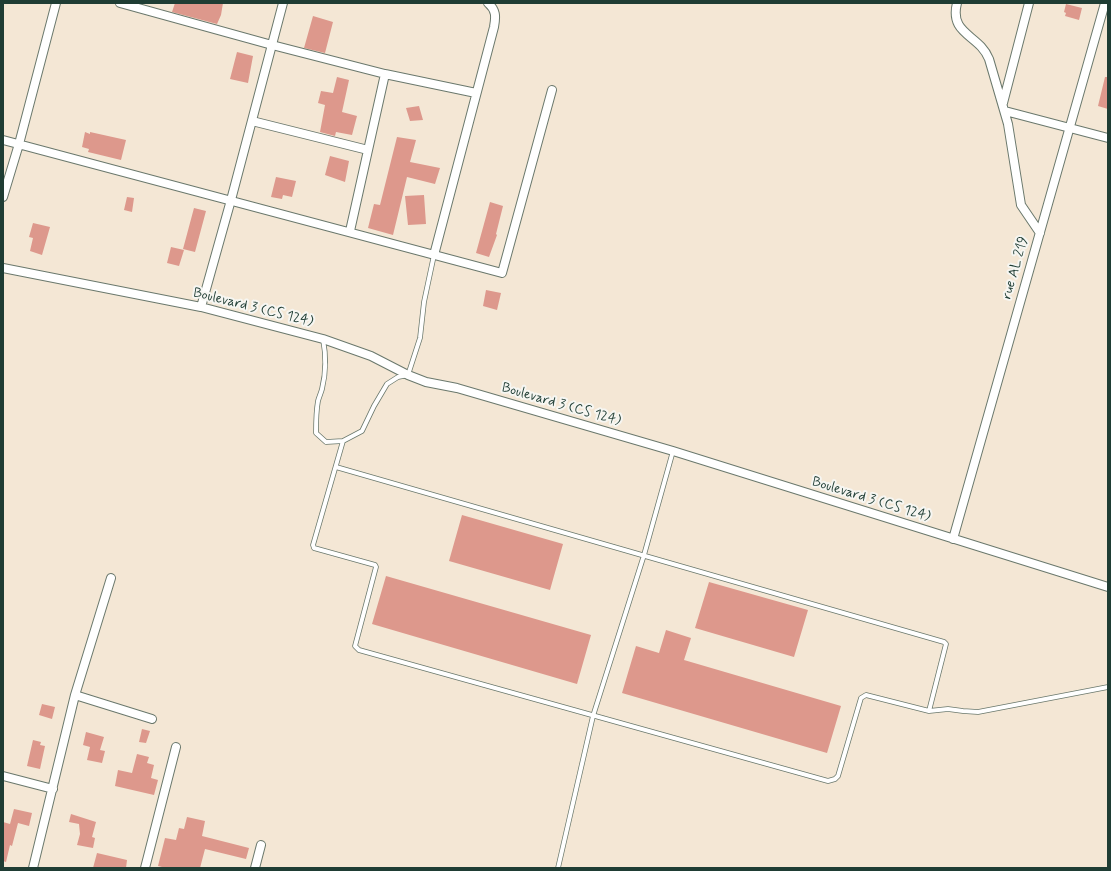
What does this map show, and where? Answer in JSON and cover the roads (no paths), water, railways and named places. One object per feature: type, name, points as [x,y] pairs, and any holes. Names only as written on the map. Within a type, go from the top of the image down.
[{"type":"street","points":[[3,197],[19,144],[56,3]]},
{"type":"street","points":[[120,3],[272,45],[385,74],[476,93]]},
{"type":"street","points":[[201,307],[283,3]]},
{"type":"street","points":[[434,255],[496,18],[493,8],[488,3]]},
{"type":"street","points":[[957,3],[955,20],[962,30],[979,43],[986,51],[1004,108],[1021,205],[1040,234]]},
{"type":"street","points":[[1004,108],[1029,3]]},
{"type":"street","name":"rue AL 219","points":[[953,539],[1105,3]]},
{"type":"street","points":[[350,231],[385,74]]},
{"type":"street","points":[[3,140],[350,231],[502,273],[552,90]]},
{"type":"street","points":[[1004,108],[1069,128],[1108,138]]},
{"type":"street","points":[[252,121],[368,150]]},
{"type":"street","name":"Boulevard 3 (CS 124)","points":[[3,268],[201,307],[323,339],[370,356],[408,375],[426,382],[464,390],[673,451],[1108,588]]},
{"type":"street","points":[[33,868],[75,695],[111,578]]},
{"type":"street","points":[[75,695],[152,720]]},
{"type":"street","points":[[144,868],[176,747]]},
{"type":"street","points":[[3,776],[53,789]]},
{"type":"street","points":[[255,868],[260,845]]},
{"type":"lane","points":[[323,339],[325,350],[324,369],[322,390],[318,400],[316,433],[326,442],[344,441],[362,431],[374,406],[388,384],[398,377],[408,375],[420,338],[424,302],[434,255]]},
{"type":"lane","points":[[344,441],[313,545],[314,548],[375,565],[376,567],[355,646],[357,649],[822,780],[832,781],[838,776],[861,698],[863,696],[866,695],[929,711],[948,708],[978,712],[1108,687]]},
{"type":"lane","points":[[558,868],[593,716],[644,555],[673,451]]},
{"type":"lane","points":[[336,467],[944,642],[946,644],[929,711]]}]
